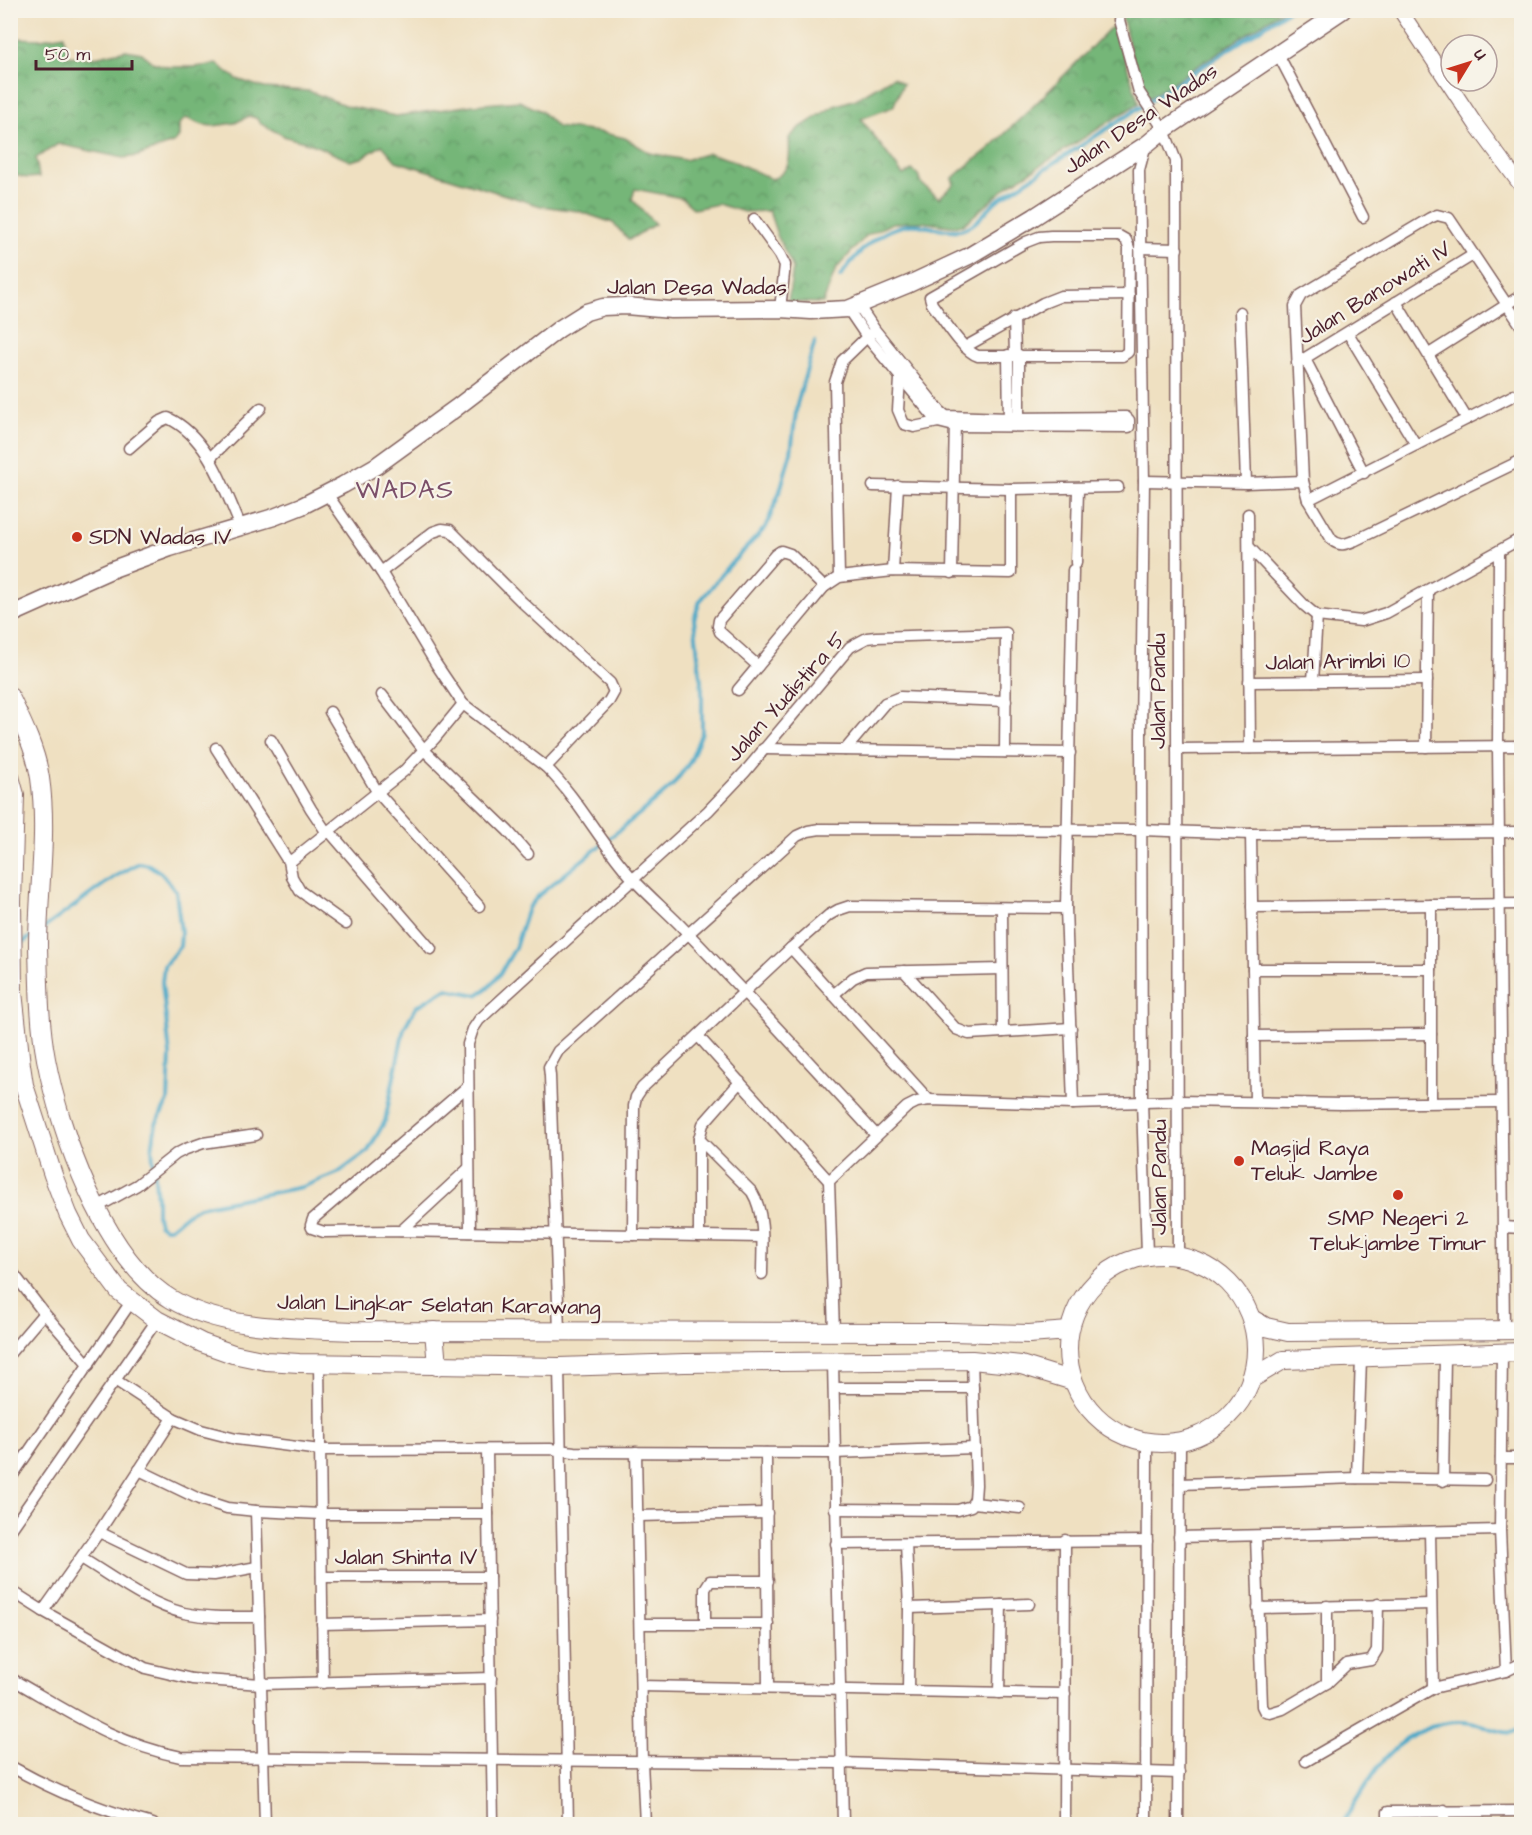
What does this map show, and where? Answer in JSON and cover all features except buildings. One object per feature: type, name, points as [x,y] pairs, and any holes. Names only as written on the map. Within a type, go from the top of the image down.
[{"type":"main road","name":"Jalan Desa Wadas","points":[[10,615],[113,569],[170,548],[274,517],[327,494],[376,466],[559,329],[586,312],[603,307],[626,306],[671,310],[812,311],[853,308],[969,256],[1147,144],[1164,130],[1343,10]]},
{"type":"main road","name":"Jalan Lingkar Selatan Karawang","points":[[10,697],[35,755],[40,776],[43,806],[39,918],[40,1003],[46,1059],[57,1106],[84,1181],[111,1235],[136,1271],[164,1295],[193,1310],[263,1326],[352,1331],[1029,1334],[1069,1331]]},
{"type":"main road","points":[[10,777],[15,795],[12,959],[17,1086],[68,1214],[81,1240],[119,1291],[157,1320],[202,1343],[233,1354],[266,1361],[559,1367],[685,1363],[972,1360],[1022,1365],[1073,1381]]},
{"type":"main road","points":[[1147,1255],[1178,1255],[1210,1267],[1236,1289],[1252,1319],[1257,1347],[1251,1379],[1243,1398],[1226,1419],[1205,1434],[1180,1442],[1147,1442],[1121,1434],[1099,1419],[1081,1398],[1073,1381],[1069,1331],[1078,1304],[1096,1280],[1119,1263],[1147,1255]]},
{"type":"main road","points":[[1252,1319],[1266,1327],[1288,1332],[1513,1330]]},
{"type":"main road","points":[[434,1331],[437,1366]]},
{"type":"main road","points":[[1251,1379],[1283,1360],[1521,1352]]},
{"type":"street","points":[[1400,10],[1476,125],[1521,187]]},
{"type":"street","name":"Jalan Pandu","points":[[1119,20],[1141,96],[1164,130],[1176,161],[1178,1255]]},
{"type":"street","points":[[1278,54],[1363,217]]},
{"type":"street","name":"Jalan Pandu","points":[[1147,144],[1139,171],[1144,481],[1141,830],[1142,1101],[1147,1255]]},
{"type":"street","points":[[1521,327],[1449,218],[1437,215],[1301,295],[1295,306],[1301,361],[1303,481],[1308,500],[1332,540],[1337,544],[1343,545],[1521,460]]},
{"type":"street","points":[[754,219],[785,265],[780,309]]},
{"type":"street","points":[[1051,236],[1123,237],[1129,248],[1129,295],[1129,350],[1124,356],[978,356],[965,347],[932,304],[930,297],[933,293],[1033,239],[1051,236]]},
{"type":"street","points":[[1140,248],[1177,249]]},
{"type":"street","name":"Jalan Banowati IV","points":[[1301,361],[1473,255]]},
{"type":"street","points":[[965,347],[1014,318],[1061,296],[1129,295]]},
{"type":"street","points":[[1429,354],[1521,295]]},
{"type":"street","points":[[1396,302],[1467,419]]},
{"type":"street","points":[[853,308],[900,379],[948,420]]},
{"type":"street","points":[[1240,312],[1246,483]]},
{"type":"street","points":[[1014,318],[1014,422]]},
{"type":"street","points":[[1348,333],[1416,445]]},
{"type":"street","points":[[871,334],[914,378],[948,420],[953,488],[952,573]]},
{"type":"street","points":[[839,577],[835,382],[842,362],[871,334]]},
{"type":"street","points":[[1301,361],[1364,473]]},
{"type":"street","points":[[900,379],[914,378]]},
{"type":"street","points":[[900,379],[898,410],[904,424],[914,427],[948,420],[1114,422]]},
{"type":"street","points":[[1308,500],[1521,391]]},
{"type":"street","points":[[210,458],[261,408]]},
{"type":"street","points":[[129,448],[159,422],[168,418],[175,422],[198,442],[210,458],[241,527]]},
{"type":"street","points":[[1144,481],[1246,483],[1303,481]]},
{"type":"street","points":[[873,486],[1077,490],[1118,488]]},
{"type":"street","points":[[893,570],[898,486]]},
{"type":"street","points":[[738,690],[824,587],[839,577],[893,570],[1011,573],[1011,489]]},
{"type":"street","points":[[1073,1104],[1066,908],[1077,490]]},
{"type":"street","points":[[327,494],[381,572],[436,664],[463,704],[546,767],[572,796],[610,852],[634,880],[743,992],[876,1135]]},
{"type":"street","points":[[1248,514],[1250,748]]},
{"type":"street","points":[[381,572],[433,532],[442,529],[450,531],[522,602],[610,683],[614,692],[609,701],[546,767]]},
{"type":"street","points":[[1250,547],[1317,616],[1361,621],[1379,617],[1521,538]]},
{"type":"street","points":[[758,666],[720,632],[719,620],[781,551],[790,554],[824,587]]},
{"type":"street","points":[[1499,551],[1498,746],[1503,1227],[1513,1330]]},
{"type":"street","points":[[1426,747],[1428,590]]},
{"type":"street","points":[[1313,681],[1317,616]]},
{"type":"street","name":"Jalan Yudistira 5","points":[[470,1232],[468,1044],[473,1029],[479,1020],[708,811],[746,772],[850,647],[858,642],[876,638],[1006,633],[1006,701]]},
{"type":"street","name":"Jalan Arimbi 10","points":[[1249,682],[1427,680]]},
{"type":"street","points":[[382,695],[424,750],[508,831],[528,854]]},
{"type":"street","points":[[845,750],[885,703],[900,697],[1006,701],[1005,752]]},
{"type":"street","points":[[289,861],[296,859],[378,793],[424,750],[463,704]]},
{"type":"street","points":[[330,712],[378,793],[479,906]]},
{"type":"street","points":[[271,740],[311,809],[328,832],[431,949]]},
{"type":"street","points":[[1177,749],[1521,746]]},
{"type":"street","points":[[216,748],[289,861],[291,877],[300,891],[346,924]]},
{"type":"street","points":[[763,749],[1070,753]]},
{"type":"street","points":[[559,1331],[550,1076],[552,1060],[558,1051],[687,933],[788,843],[808,831],[1141,830],[1251,834],[1521,832]]},
{"type":"street","points":[[1251,834],[1255,1101]]},
{"type":"street","points":[[1252,907],[1521,904]]},
{"type":"street","points":[[1431,905],[1431,1102]]},
{"type":"street","points":[[633,1235],[636,1096],[743,992],[829,915],[850,906],[1066,908]]},
{"type":"street","points":[[1002,908],[1003,1032]]},
{"type":"street","points":[[790,948],[929,1100]]},
{"type":"street","points":[[833,995],[853,978],[866,972],[1002,969]]},
{"type":"street","points":[[1253,969],[1431,969]]},
{"type":"street","points":[[904,970],[956,1029],[969,1034],[1071,1028]]},
{"type":"street","points":[[1254,1036],[1431,1034]]},
{"type":"street","points":[[698,1036],[829,1181],[834,1332]]},
{"type":"street","points":[[699,1236],[699,1139],[703,1124],[740,1082]]},
{"type":"street","points":[[468,1086],[314,1219],[311,1225],[314,1229],[324,1232],[401,1231],[762,1237]]},
{"type":"street","points":[[829,1181],[907,1107],[916,1102],[929,1100],[1073,1104],[1142,1101],[1342,1104],[1501,1102]]},
{"type":"street","points":[[97,1207],[137,1185],[176,1154],[203,1143],[256,1135]]},
{"type":"street","points":[[699,1139],[752,1192],[759,1207],[762,1274]]},
{"type":"street","points":[[401,1231],[468,1169]]},
{"type":"street","points":[[1503,1227],[1521,1227]]},
{"type":"street","points":[[10,1269],[89,1365]]},
{"type":"street","points":[[10,1479],[131,1302]]},
{"type":"street","points":[[10,1353],[44,1313]]},
{"type":"street","points":[[10,1531],[157,1320]]},
{"type":"street","points":[[1502,1352],[1500,1530],[1506,1671]]},
{"type":"street","points":[[1443,1481],[1445,1356]]},
{"type":"street","points":[[1357,1478],[1361,1358]]},
{"type":"street","points":[[835,1509],[958,1510],[968,1508],[974,1503],[976,1485],[972,1360]]},
{"type":"street","points":[[833,1362],[833,1453],[843,1824]]},
{"type":"street","points":[[319,1363],[323,1683]]},
{"type":"street","points":[[559,1367],[568,1824]]},
{"type":"street","points":[[114,1380],[173,1418],[201,1430],[236,1439],[320,1450],[833,1453],[975,1448]]},
{"type":"street","points":[[834,1388],[973,1388]]},
{"type":"street","points":[[43,1611],[99,1532],[173,1418]]},
{"type":"street","points":[[1146,1824],[1147,1442]]},
{"type":"street","points":[[1178,1824],[1180,1442]]},
{"type":"street","points":[[487,1450],[493,1824]]},
{"type":"street","points":[[636,1452],[645,1824]]},
{"type":"street","points":[[766,1453],[768,1688]]},
{"type":"street","points":[[1501,1458],[1521,1458]]},
{"type":"street","points":[[139,1470],[213,1505],[256,1511],[321,1514],[488,1514]]},
{"type":"street","points":[[1180,1484],[1357,1478],[1485,1480]]},
{"type":"street","points":[[974,1503],[1020,1508]]},
{"type":"street","points":[[256,1511],[264,1824]]},
{"type":"street","points":[[638,1516],[767,1513]]},
{"type":"street","points":[[1179,1537],[1500,1530]]},
{"type":"street","points":[[99,1532],[186,1574],[214,1575],[257,1567]]},
{"type":"street","points":[[1430,1532],[1433,1688]]},
{"type":"street","points":[[1256,1536],[1263,1711],[1267,1713],[1283,1709],[1327,1683],[1347,1664],[1371,1660],[1377,1650],[1378,1604]]},
{"type":"street","points":[[1064,1824],[1065,1540]]},
{"type":"street","points":[[836,1544],[1147,1540]]},
{"type":"street","points":[[906,1544],[909,1608],[908,1691]]},
{"type":"street","points":[[81,1558],[167,1608],[207,1616],[259,1617]]},
{"type":"street","name":"Jalan Shinta IV","points":[[322,1577],[489,1577]]},
{"type":"street","points":[[705,1624],[705,1589],[710,1581],[768,1581]]},
{"type":"street","points":[[10,1590],[145,1668],[192,1679],[261,1684],[491,1678]]},
{"type":"street","points":[[909,1608],[1029,1604]]},
{"type":"street","points":[[1258,1608],[1431,1604]]},
{"type":"street","points":[[999,1693],[1001,1605]]},
{"type":"street","points":[[1327,1606],[1327,1683]]},
{"type":"street","points":[[322,1623],[490,1620]]},
{"type":"street","points":[[640,1624],[768,1624]]},
{"type":"street","points":[[1306,1761],[1433,1688],[1506,1671],[1521,1663]]},
{"type":"street","points":[[10,1678],[102,1731],[152,1751],[181,1757],[841,1763],[1146,1774],[1179,1773]]},
{"type":"street","points":[[641,1686],[1065,1694]]},
{"type":"street","points":[[10,1766],[81,1801],[124,1817],[153,1824]]},
{"type":"street","points":[[1444,1810],[1444,1824]]},
{"type":"street","points":[[1388,1824],[1388,1812],[1444,1810],[1518,1811],[1515,1824]]},
{"type":"green space","points":[[1123,10],[1282,11],[1147,99],[1137,78],[1122,15]]},
{"type":"green space","points":[[1114,26],[1139,103],[1008,186],[963,225],[950,226],[922,222],[892,223],[866,236],[836,269],[823,303],[788,302],[793,268],[777,235],[769,211],[744,212],[718,204],[694,209],[682,198],[635,189],[632,199],[655,224],[629,240],[613,223],[578,211],[541,206],[396,161],[382,145],[362,158],[350,161],[312,144],[286,137],[249,116],[235,123],[213,126],[203,125],[186,118],[179,124],[179,137],[175,142],[138,156],[123,158],[58,144],[36,158],[39,177],[27,178],[11,174],[11,38],[41,39],[64,35],[67,56],[90,58],[126,50],[142,53],[152,62],[168,67],[217,64],[237,79],[264,88],[309,91],[347,106],[396,116],[519,101],[541,111],[557,127],[625,138],[650,153],[685,160],[709,153],[731,160],[772,179],[779,176],[786,167],[789,157],[789,138],[799,128],[834,106],[856,99],[893,77],[903,84],[893,107],[861,119],[903,175],[912,170],[918,175],[923,185],[939,198],[954,184],[952,179],[961,170],[991,147]]},
{"type":"waterway","points":[[840,277],[863,249],[895,228],[918,225],[944,230],[960,230],[971,226],[996,201],[1289,10]]},
{"type":"waterway","points":[[44,928],[114,877],[139,863],[149,865],[161,873],[176,891],[181,933],[180,946],[164,966],[162,982],[170,1055],[168,1101],[156,1124],[152,1149],[157,1216],[159,1224],[164,1228],[170,1228],[199,1207],[302,1187],[338,1173],[368,1151],[385,1121],[404,1028],[416,1007],[446,989],[477,995],[488,988],[500,974],[515,948],[528,908],[539,895],[672,786],[690,762],[702,732],[702,691],[694,619],[700,601],[766,527],[780,491],[791,452],[797,404],[815,341]]},
{"type":"waterway","points":[[19,945],[32,936]]},
{"type":"waterway","points":[[1342,1824],[1378,1767],[1400,1744],[1414,1735],[1431,1727],[1454,1722],[1471,1723],[1505,1732],[1522,1729]]},
{"type":"place","name":"SDN Wadas IV","points":[[77,537]]},
{"type":"place","name":"Masjid Raya Teluk Jambe","points":[[1239,1161]]},
{"type":"place","name":"SMP Negeri 2 Telukjambe Timur","points":[[1398,1195]]},
{"type":"district","name":"WADAS","points":[[405,490]]}]
